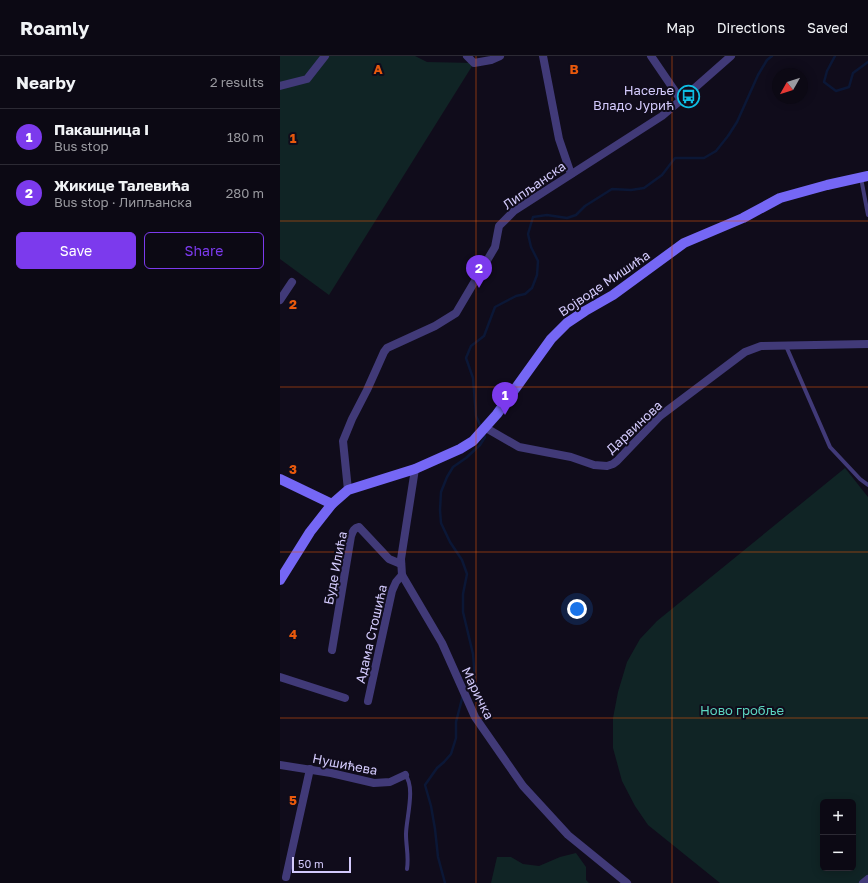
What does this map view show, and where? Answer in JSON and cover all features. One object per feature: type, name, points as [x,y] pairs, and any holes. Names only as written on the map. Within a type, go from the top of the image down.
[{"type":"street","points":[[280,86],[307,79],[325,56]]},
{"type":"street","points":[[467,56],[474,63],[491,60],[500,56]]},
{"type":"street","points":[[543,56],[559,139],[571,174]]},
{"type":"street","points":[[651,56],[681,100]]},
{"type":"street","name":"Липљанска","points":[[348,490],[343,441],[352,419],[387,348],[435,326],[456,313],[495,247],[500,226],[514,211],[656,120],[731,56]]},
{"type":"street","name":"Војводе Мишића","points":[[280,580],[310,532],[332,504],[348,490],[415,469],[460,449],[473,441],[488,426],[551,339],[567,323],[585,310],[613,295],[684,244],[743,218],[780,198],[826,185],[865,177]]},
{"type":"street","points":[[280,300],[292,282]]},
{"type":"street","name":"Дарвинова","points":[[488,426],[519,447],[571,457],[594,465],[607,466],[617,461],[660,416],[745,352],[761,346],[868,344]]},
{"type":"street","name":"Маричка","points":[[415,469],[401,564],[402,575],[442,643],[474,717],[523,786],[568,835],[627,883]]},
{"type":"street","points":[[280,479],[332,504]]},
{"type":"street","name":"Буде Илића","points":[[332,650],[353,530],[359,527],[388,559],[401,564]]},
{"type":"street","name":"Адама Стошића","points":[[368,701],[392,591],[396,582],[402,575]]},
{"type":"street","points":[[280,677],[345,698]]},
{"type":"street","name":"Нушићева","points":[[280,765],[310,769],[374,783],[390,782],[405,775]]},
{"type":"street","points":[[286,877],[310,769]]},
{"type":"street","points":[[863,883],[868,879]]},
{"type":"lane","points":[[865,177],[868,215]]},
{"type":"lane","points":[[786,346],[830,447],[860,479],[868,485]]},
{"type":"lane","points":[[405,775],[408,780],[409,793],[406,834],[409,857],[407,869]]},
{"type":"green space","points":[[280,56],[415,56],[427,62],[474,63],[329,295],[280,259]]},
{"type":"green space","name":"Ново гробље","points":[[845,468],[868,497],[868,883],[720,883],[648,825],[635,806],[622,781],[613,748],[613,718],[618,692],[627,662],[640,639],[657,621]]},
{"type":"green space","points":[[576,853],[586,867],[586,880],[589,883],[491,883],[497,857],[511,857],[523,864],[539,866],[560,857]]},
{"type":"waterway","points":[[481,427],[476,416],[473,378],[466,358],[471,346],[484,336],[495,307],[516,296],[525,294],[532,288],[537,275],[538,261],[531,247],[528,234],[533,217],[547,215],[567,218],[576,215],[585,206],[612,189],[631,190],[644,188],[662,175],[675,158],[704,158],[716,151],[737,122],[758,75],[767,60],[772,56]]},
{"type":"waterway","points":[[835,56],[827,71],[824,82],[836,91],[849,87],[853,73],[868,62]]},
{"type":"waterway","points":[[466,691],[475,678],[473,654],[463,612],[463,594],[467,574],[462,560],[450,542],[441,523],[441,492],[453,467],[466,458],[480,445],[485,437],[483,434]]},
{"type":"waterway","points":[[445,883],[438,857],[431,806],[425,785],[437,768],[451,754],[456,738],[456,722],[463,695]]},
{"type":"place","name":"Насеље Владо Јурић","points":[[689,97]]},
{"type":"place","name":"Жикице Талевића","points":[[479,288]]},
{"type":"place","name":"Пакашница I","points":[[505,415]]}]
